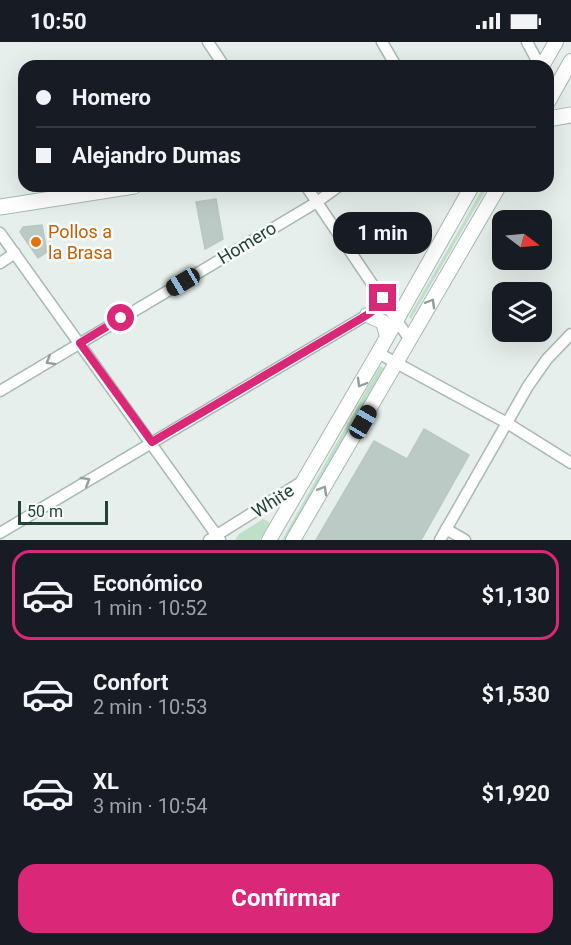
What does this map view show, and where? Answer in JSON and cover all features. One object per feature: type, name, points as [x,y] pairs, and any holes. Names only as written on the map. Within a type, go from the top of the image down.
[{"type":"main road","points":[[554,118],[571,116]]},
{"type":"main road","points":[[0,207],[96,192]]},
{"type":"street","points":[[208,42],[220,60]]},
{"type":"street","points":[[382,42],[392,60]]},
{"type":"street","points":[[527,42],[538,60]]},
{"type":"street","points":[[545,60],[556,42]]},
{"type":"street","points":[[554,91],[571,61]]},
{"type":"street","points":[[310,192],[410,340]]},
{"type":"street","name":"Homero","points":[[0,390],[331,192]]},
{"type":"street","points":[[269,540],[469,192]]},
{"type":"street","points":[[293,540],[496,192]]},
{"type":"street","points":[[0,233],[152,442],[215,538]]},
{"type":"street","points":[[0,263],[15,253]]},
{"type":"street","points":[[0,532],[367,315],[383,298]]},
{"type":"street","points":[[367,315],[383,322],[387,336]]},
{"type":"street","points":[[440,540],[538,372],[571,334]]},
{"type":"street","points":[[378,353],[507,423],[571,463]]},
{"type":"street","name":"White","points":[[215,538],[305,479]]},
{"type":"street","points":[[446,529],[465,540]]},
{"type":"green space","points":[[481,192],[485,192],[411,319],[409,317]]},
{"type":"green space","points":[[380,366],[384,368],[285,540],[282,540]]},
{"type":"green space","points":[[263,519],[269,524],[260,540],[235,540],[239,534]]},
{"type":"building","points":[[216,199],[223,239],[205,249],[196,202]]},
{"type":"building","name":"Pollos a la Brasa","points":[[42,225],[47,252],[38,258],[20,232],[23,227]]},
{"type":"building","points":[[424,429],[469,455],[421,540],[316,540],[374,441],[407,459]]},
{"type":"place","name":"Pollos a la Brasa","points":[[36,242]]},
{"type":"route","points":[[121,318],[80,343],[152,442],[367,315],[383,298]]}]
